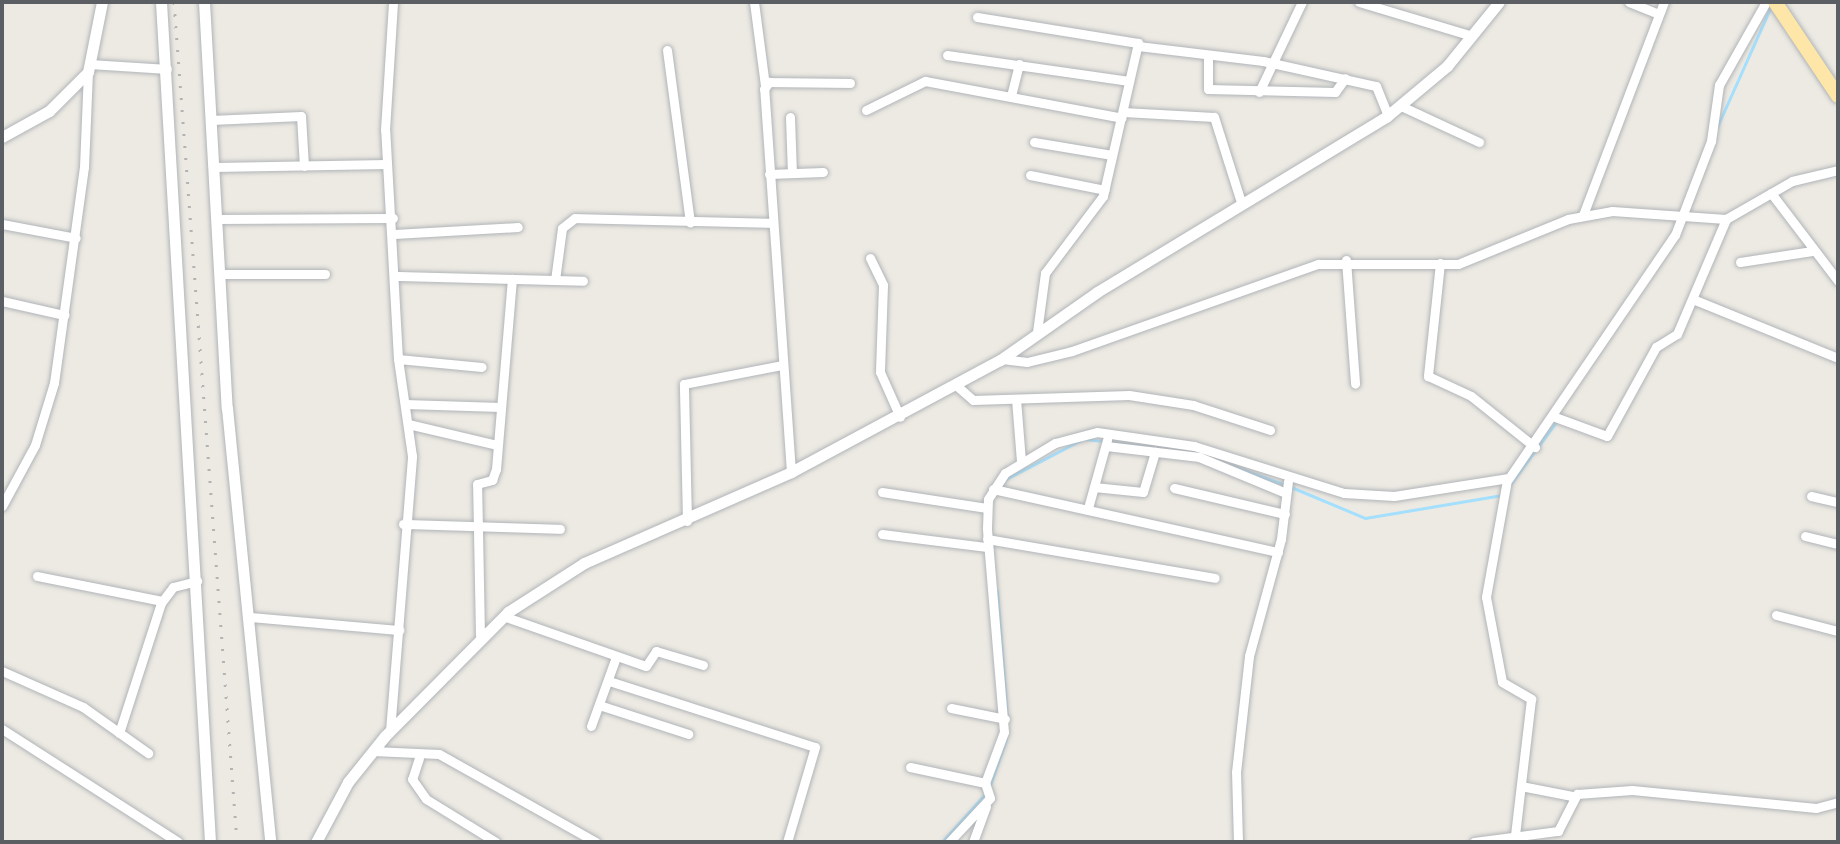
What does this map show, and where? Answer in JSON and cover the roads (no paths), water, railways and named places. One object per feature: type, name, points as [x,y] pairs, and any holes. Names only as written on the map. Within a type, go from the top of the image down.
[{"type":"main road","points":[[1774,4],[1838,96]]},
{"type":"street","points":[[2,506],[45,417],[76,238],[89,68],[102,2]]},
{"type":"street","points":[[161,2],[210,842]]},
{"type":"street","points":[[204,2],[219,274],[270,842]]},
{"type":"street","points":[[390,731],[399,630],[403,524],[412,463],[398,359],[398,276],[387,164],[393,2]]},
{"type":"street","points":[[754,2],[765,85],[791,472]]},
{"type":"street","points":[[1259,92],[1269,62],[1290,40],[1302,2]]},
{"type":"street","points":[[1359,2],[1472,36]]},
{"type":"street","points":[[316,842],[373,751],[480,635],[503,616],[584,563],[687,522],[791,472],[900,417],[1002,359],[1037,332],[1241,202],[1388,116],[1472,36],[1499,2]]},
{"type":"street","points":[[1629,2],[1658,14]]},
{"type":"street","points":[[1583,215],[1664,2]]},
{"type":"street","points":[[1515,836],[1531,699],[1502,682],[1486,597],[1506,485],[1558,418],[1568,383],[1673,238],[1711,141],[1719,85],[1774,4]]},
{"type":"street","points":[[977,17],[1134,38],[1138,46],[1105,190],[1095,215],[1064,242],[1045,273],[1037,332]]},
{"type":"street","points":[[1138,46],[1269,62],[1345,78],[1381,89],[1388,116]]},
{"type":"street","points":[[667,50],[690,222]]},
{"type":"street","points":[[947,55],[1129,81]]},
{"type":"street","points":[[1208,55],[1206,88],[1335,92],[1345,78]]},
{"type":"street","points":[[1011,96],[1019,64]]},
{"type":"street","points":[[2,137],[49,111],[89,68],[167,69]]},
{"type":"street","points":[[866,110],[925,81],[1122,115],[1214,117],[1241,202]]},
{"type":"street","points":[[765,85],[850,83]]},
{"type":"street","points":[[1401,106],[1479,142]]},
{"type":"street","points":[[211,120],[301,116],[304,166]]},
{"type":"street","points":[[790,117],[792,173]]},
{"type":"street","points":[[1034,142],[1112,155]]},
{"type":"street","points":[[214,167],[387,164]]},
{"type":"street","points":[[1002,359],[1027,362],[1072,351],[1346,260],[1440,263],[1473,260],[1583,215],[1685,213],[1726,219],[1771,193],[1838,170]]},
{"type":"street","points":[[769,174],[823,172]]},
{"type":"street","points":[[1030,175],[1105,190]]},
{"type":"street","points":[[1771,193],[1812,251],[1838,281]]},
{"type":"street","points":[[216,219],[393,218]]},
{"type":"street","points":[[555,280],[562,228],[575,218],[773,223]]},
{"type":"street","points":[[1558,418],[1607,436],[1656,347],[1677,334],[1695,300],[1726,219]]},
{"type":"street","points":[[2,224],[76,238]]},
{"type":"street","points":[[394,234],[518,227]]},
{"type":"street","points":[[1740,262],[1812,251]]},
{"type":"street","points":[[870,258],[883,285],[879,367],[900,417]]},
{"type":"street","points":[[1346,260],[1355,384]]},
{"type":"street","points":[[1440,263],[1426,372],[1471,396],[1535,447]]},
{"type":"street","points":[[219,274],[325,274]]},
{"type":"street","points":[[398,276],[583,281]]},
{"type":"street","points":[[480,635],[477,482],[493,478],[512,279]]},
{"type":"street","points":[[1695,300],[1838,358]]},
{"type":"street","points":[[2,301],[64,315]]},
{"type":"street","points":[[398,359],[482,367]]},
{"type":"street","points":[[687,522],[684,384],[782,365]]},
{"type":"street","points":[[957,386],[969,399],[1129,395],[1193,405],[1270,430]]},
{"type":"street","points":[[1016,399],[1021,461]]},
{"type":"street","points":[[405,404],[500,407]]},
{"type":"street","points":[[408,424],[497,445]]},
{"type":"street","points":[[973,842],[986,803],[987,786],[1005,719],[987,508],[995,489],[1021,461],[1073,436],[1194,446],[1287,487]]},
{"type":"street","points":[[1107,440],[1155,452],[1199,457],[1287,487],[1394,496],[1506,485]]},
{"type":"street","points":[[1088,508],[1107,440]]},
{"type":"street","points":[[1094,487],[1143,492],[1155,452]]},
{"type":"street","points":[[1238,842],[1236,772],[1249,656],[1278,552],[1287,487]]},
{"type":"street","points":[[1174,488],[1285,514]]},
{"type":"street","points":[[995,489],[1278,552]]},
{"type":"street","points":[[882,492],[987,508]]},
{"type":"street","points":[[1811,496],[1838,502]]},
{"type":"street","points":[[403,524],[560,529]]},
{"type":"street","points":[[882,534],[990,541],[1215,578]]},
{"type":"street","points":[[1805,536],[1838,544]]},
{"type":"street","points":[[37,576],[162,601]]},
{"type":"street","points":[[119,733],[162,601],[173,587],[197,581]]},
{"type":"street","points":[[1776,615],[1838,631]]},
{"type":"street","points":[[503,616],[647,666],[656,651],[703,665]]},
{"type":"street","points":[[249,617],[399,630]]},
{"type":"street","points":[[591,726],[616,657]]},
{"type":"street","points":[[2,671],[119,733],[148,753]]},
{"type":"street","points":[[609,681],[815,747],[787,842]]},
{"type":"street","points":[[599,705],[688,734]]},
{"type":"street","points":[[951,708],[1005,719]]},
{"type":"street","points":[[2,729],[178,842]]},
{"type":"street","points":[[373,751],[419,758],[439,754],[596,842]]},
{"type":"street","points":[[419,758],[412,778],[426,799],[496,842]]},
{"type":"street","points":[[910,767],[987,786]]},
{"type":"street","points":[[1521,786],[1572,796],[1622,790],[1799,807],[1838,802]]},
{"type":"street","points":[[1474,842],[1561,829],[1572,796]]},
{"type":"street","points":[[942,842],[986,803]]},
{"type":"waterway","points":[[1717,127],[1771,6]]},
{"type":"waterway","points":[[1509,486],[1556,422]]},
{"type":"waterway","points":[[1086,439],[1197,453]]},
{"type":"waterway","points":[[1004,480],[1079,441]]},
{"type":"waterway","points":[[1230,465],[1283,484]]},
{"type":"waterway","points":[[1291,487],[1365,518],[1502,495]]},
{"type":"waterway","points":[[997,591],[1007,719]]},
{"type":"waterway","points":[[989,788],[1006,739]]},
{"type":"waterway","points":[[942,842],[985,794]]},
{"type":"railway","points":[[174,2],[237,842]]}]
